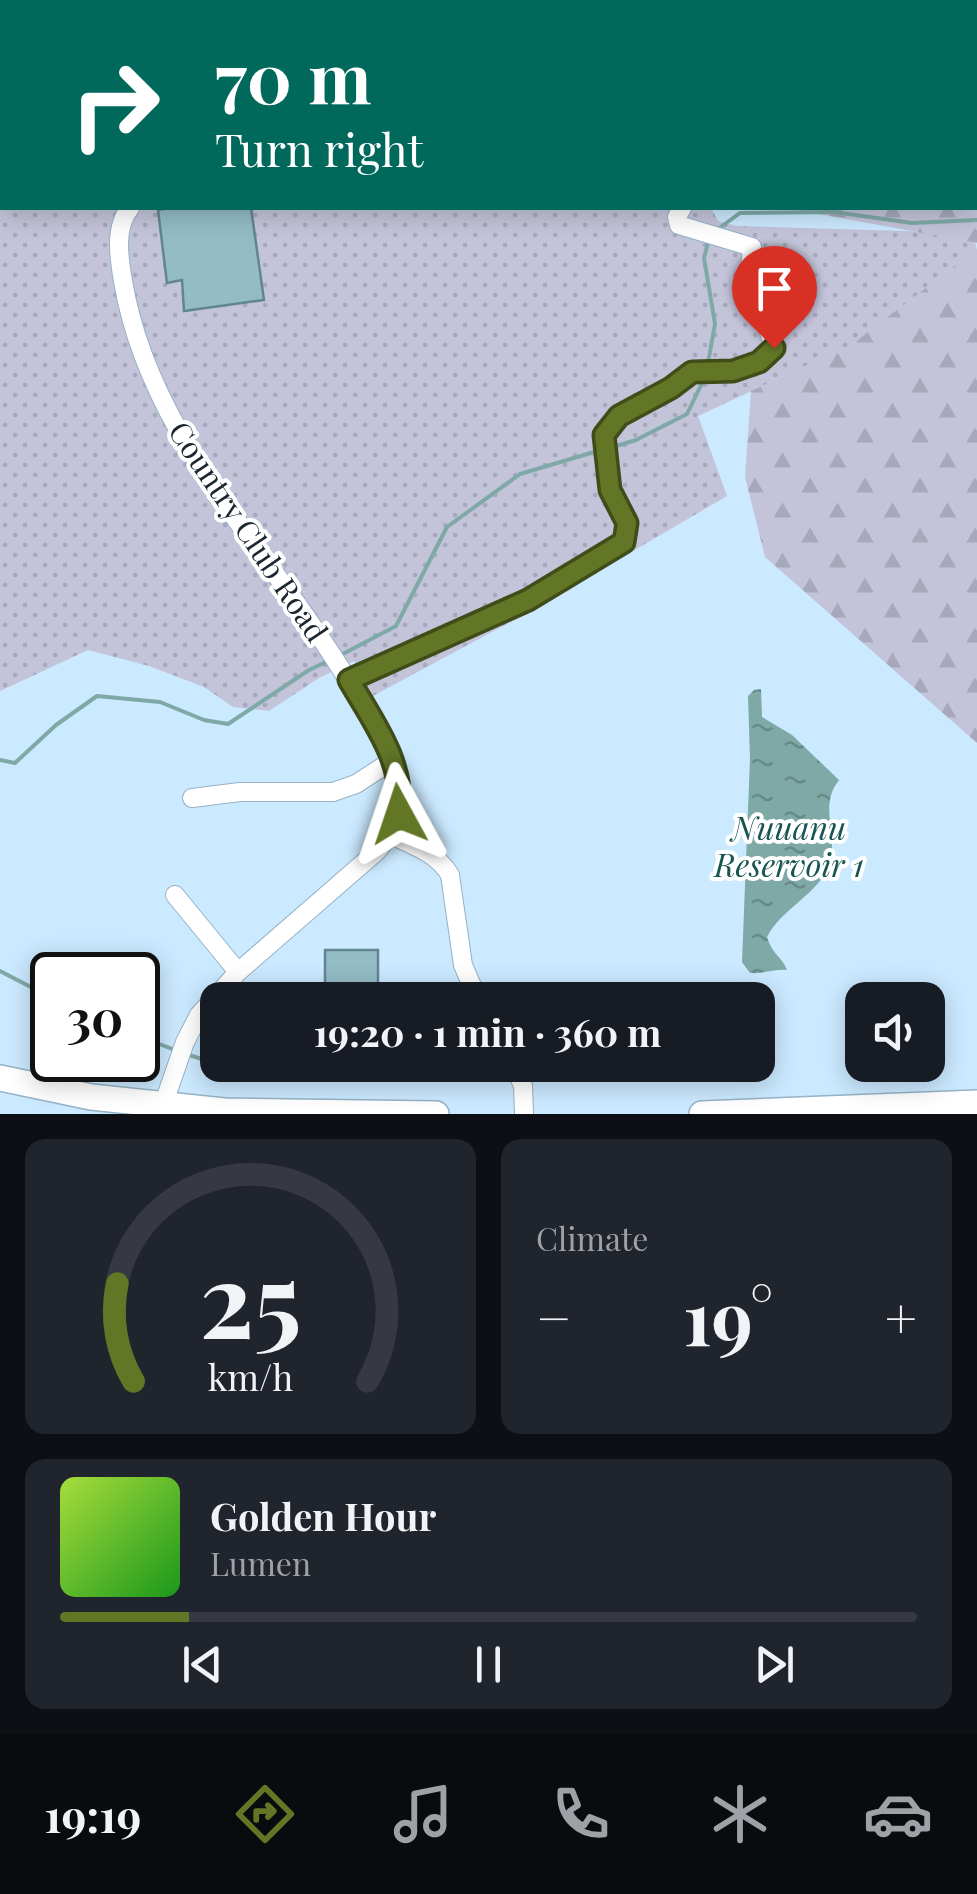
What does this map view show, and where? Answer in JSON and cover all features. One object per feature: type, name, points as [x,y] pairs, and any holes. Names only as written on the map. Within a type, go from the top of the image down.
[{"type":"highway","points":[[0,1078],[162,1110],[436,1114]]},
{"type":"highway","points":[[702,1114],[879,1111],[977,1103]]},
{"type":"street","name":"Country Club Road","points":[[129,210],[121,231],[121,270],[130,317],[148,368],[189,449],[326,644],[393,760],[401,796],[392,836]]},
{"type":"street","points":[[346,675],[528,600],[624,542],[627,523],[610,490],[604,435],[619,416],[692,372],[733,371],[759,362],[774,348],[750,271],[752,247],[679,225],[681,210]]},
{"type":"street","points":[[192,798],[240,792],[333,792],[356,784],[393,760]]},
{"type":"street","points":[[162,1110],[185,1042],[199,1015],[238,972],[392,836],[433,855],[443,862],[450,875],[462,965],[470,982]]},
{"type":"street","points":[[175,896],[238,972]]},
{"type":"street","points":[[522,1082],[524,1114]]},
{"type":"green space","points":[[0,210],[712,210],[718,221],[737,226],[973,233],[977,251],[851,345],[698,416],[727,496],[527,613],[371,697],[354,661],[319,678],[269,711],[233,707],[204,687],[149,666],[88,650],[0,691]]},
{"type":"green space","points":[[797,210],[977,210],[977,243]]},
{"type":"green space","points":[[977,249],[977,743],[765,557],[745,477],[751,391],[851,345]]},
{"type":"water","name":"Nuuanu Reservoir 1","points":[[761,689],[762,717],[792,735],[839,780],[830,802],[832,849],[826,872],[767,937],[787,970],[750,973],[742,962],[750,759],[748,696]]},
{"type":"building","points":[[158,210],[251,210],[264,300],[184,311],[182,280],[167,283]]},
{"type":"building","points":[[325,950],[378,950],[378,982],[325,982]]},
{"type":"waterway","points":[[718,229],[740,213],[834,212],[912,223],[977,220]]},
{"type":"waterway","points":[[708,363],[715,324],[704,258],[709,239]]},
{"type":"waterway","points":[[610,448],[636,440],[687,414],[705,377]]},
{"type":"waterway","points":[[339,656],[396,626],[447,527],[520,474],[601,450]]},
{"type":"waterway","points":[[0,760],[15,763],[56,725],[97,696],[160,702],[204,720],[228,724],[330,660]]},
{"type":"waterway","points":[[0,971],[30,987]]},
{"type":"waterway","points":[[160,1044],[175,1050]]},
{"type":"waterway","points":[[189,1055],[200,1058]]},
{"type":"route","points":[[399,814],[399,778],[392,753],[349,680],[528,600],[624,542],[627,523],[610,490],[604,435],[619,416],[692,372],[733,371],[759,362],[774,348]]}]
